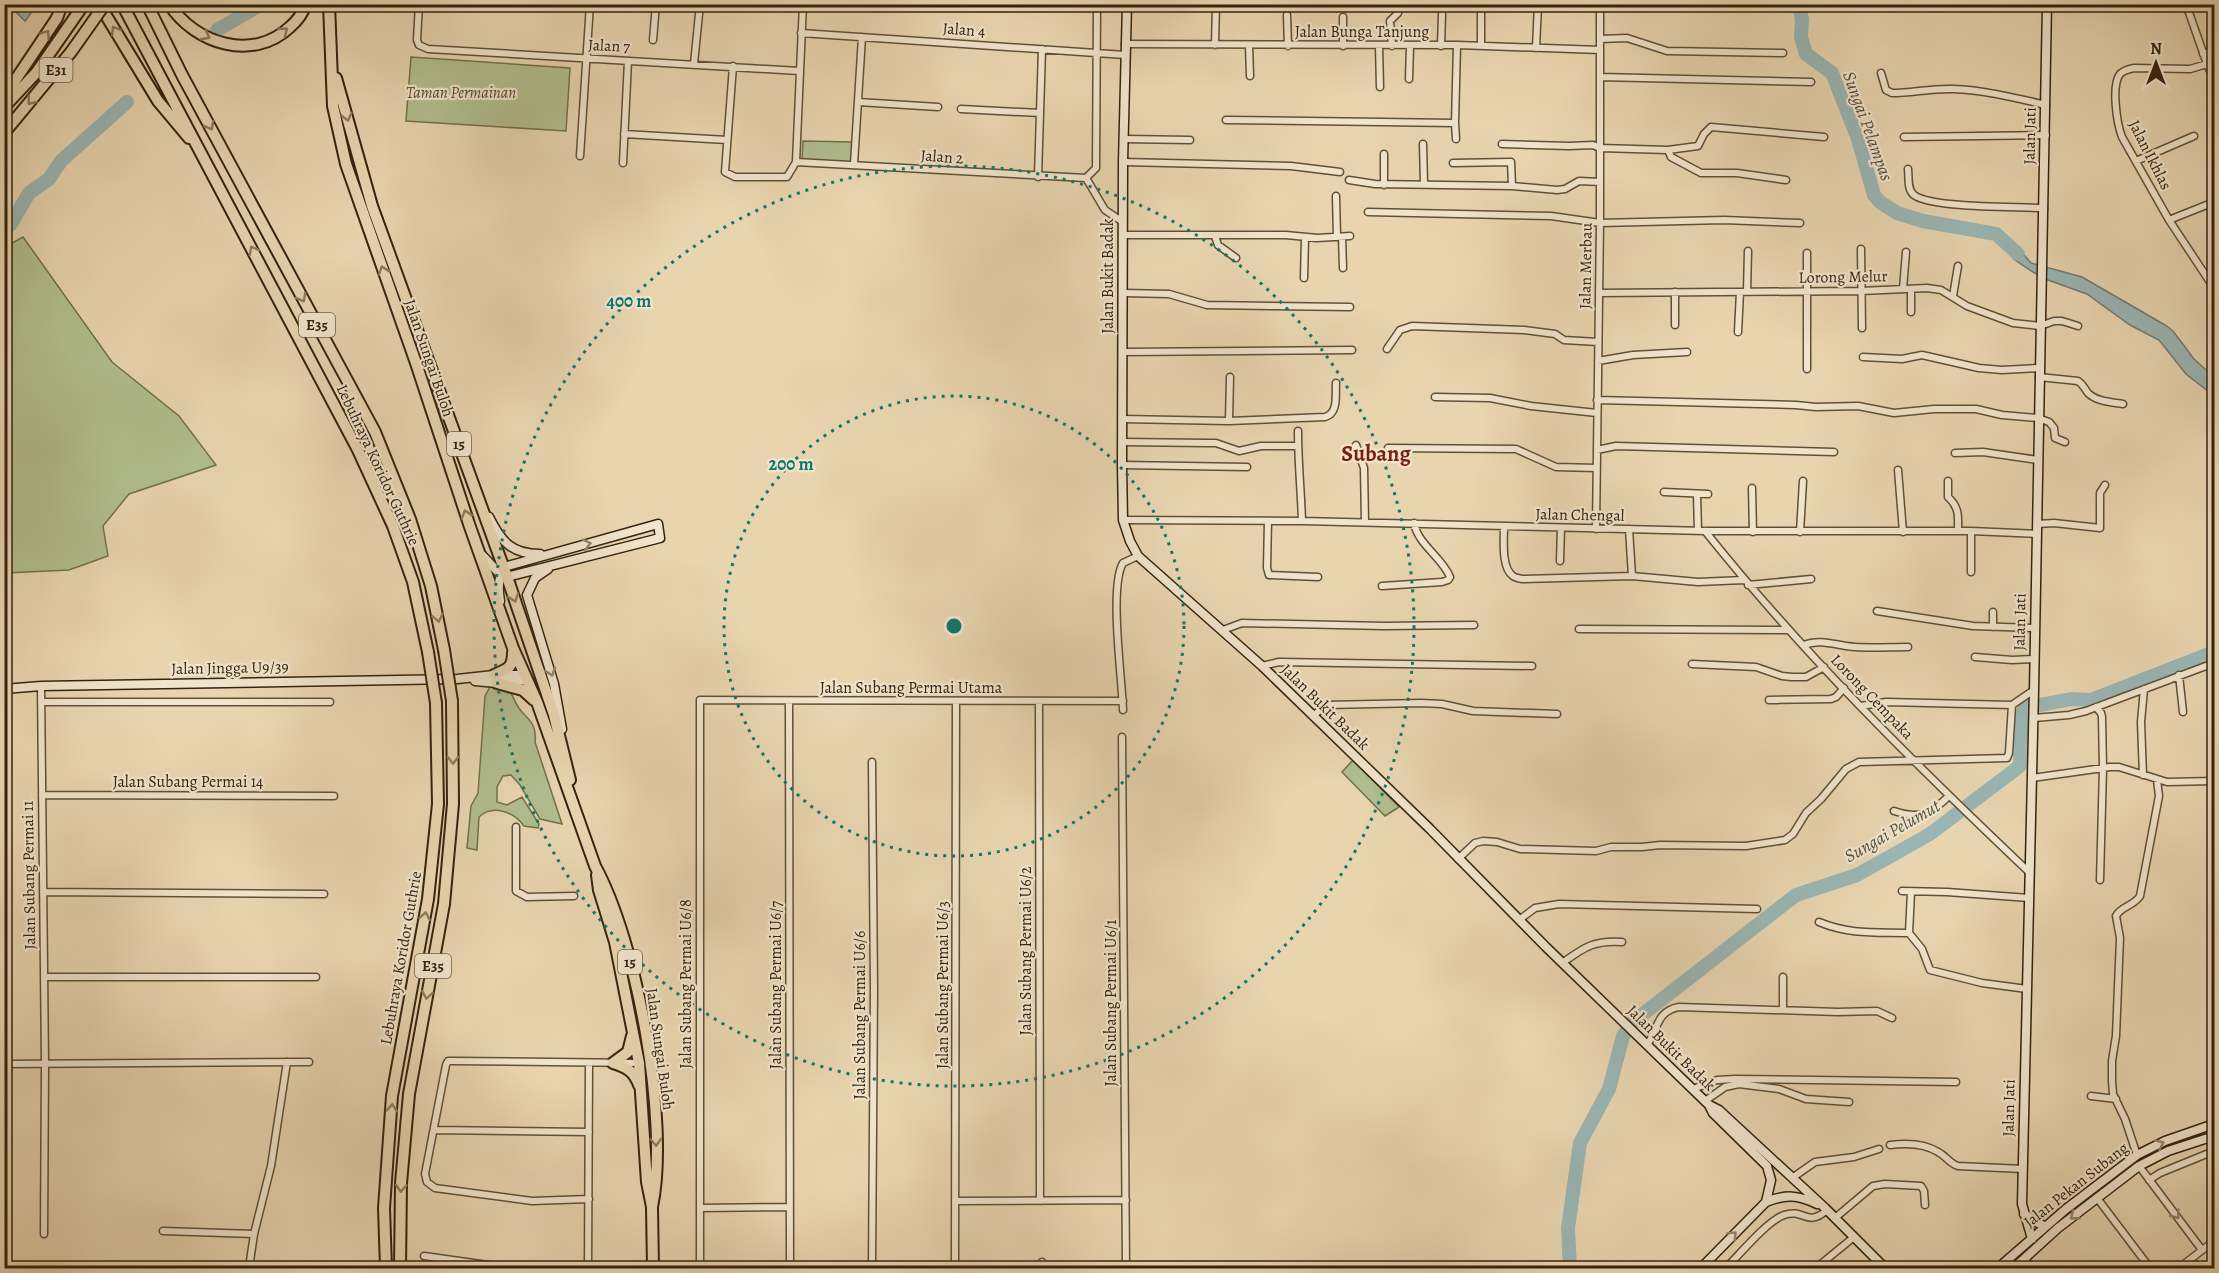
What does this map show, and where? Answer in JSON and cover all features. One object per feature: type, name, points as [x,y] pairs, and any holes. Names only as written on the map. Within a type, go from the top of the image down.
[{"type":"highway","points":[[4,97],[57,18],[62,4]]},
{"type":"highway","name":"E31","points":[[4,107],[36,73],[84,4]]},
{"type":"highway","points":[[99,4],[158,101],[204,155]]},
{"type":"highway","name":"E31","points":[[4,133],[71,52],[105,4]]},
{"type":"highway","name":"Lebuhraya Koridor Guthrie","points":[[122,4],[204,155],[358,450],[388,515],[413,582],[428,652],[436,703],[438,804],[428,899],[393,1096],[384,1208],[386,1269]]},
{"type":"highway","name":"Lebuhraya Koridor Guthrie","points":[[147,4],[182,75],[375,432],[410,519],[430,586],[444,650],[452,701],[453,804],[444,904],[409,1094],[400,1184],[400,1269]]},
{"type":"highway","points":[[155,4],[168,44]]},
{"type":"highway","points":[[169,4],[178,19],[194,30],[218,43],[232,47],[267,42],[282,34],[293,24],[306,4]]},
{"type":"highway","name":"Jalan Sungai Buloh","points":[[329,4],[333,106],[346,164],[513,648],[537,702],[582,828],[595,866],[599,890],[615,942],[633,1030],[645,1063],[642,1094],[652,1207],[653,1269]]},
{"type":"highway","name":"Jalan Sungai Buloh","points":[[330,61],[372,206],[536,660],[554,715],[582,828]]},
{"type":"highway","points":[[495,679],[509,669],[513,663],[513,648]]},
{"type":"highway","points":[[536,660],[527,678],[539,687],[554,715]]},
{"type":"highway","points":[[495,679],[523,690],[537,702]]},
{"type":"highway","name":"Jalan Sungai Buloh","points":[[595,866],[607,888],[631,964],[645,1063],[655,1111],[657,1183],[652,1207]]},
{"type":"highway","points":[[613,1063],[628,1052],[633,1030]]},
{"type":"highway","points":[[613,1063],[630,1070],[636,1076],[642,1094]]},
{"type":"street","name":"Jalan 7","points":[[419,4],[418,45],[428,49],[799,71]]},
{"type":"street","points":[[580,156],[590,4]]},
{"type":"street","points":[[653,40],[656,4]]},
{"type":"street","points":[[694,64],[700,4]]},
{"type":"street","points":[[733,66],[725,172],[731,176],[780,178],[789,174],[796,162],[803,4]]},
{"type":"street","points":[[1097,4],[1096,168],[1086,178],[1105,210],[1123,222]]},
{"type":"street","name":"Jalan Bukit Badak","points":[[1127,4],[1123,162],[1123,520],[1138,556],[1262,666],[1625,1024],[1707,1103],[1719,1110],[1826,1209],[1885,1269]]},
{"type":"street","points":[[1215,45],[1216,4]]},
{"type":"street","points":[[1481,4],[1481,46]]},
{"type":"street","points":[[1536,48],[1538,4]]},
{"type":"street","name":"Jalan Merbau","points":[[1596,529],[1600,4]]},
{"type":"street","name":"Jalan Jati","points":[[2032,1239],[2022,1204],[2034,717],[2047,4]]},
{"type":"street","points":[[2186,4],[2214,80]]},
{"type":"street","points":[[1392,46],[1390,21],[1398,13]]},
{"type":"street","points":[[1441,46],[1442,14]]},
{"type":"street","points":[[1287,15],[1288,46]]},
{"type":"street","points":[[1343,17],[1343,46]]},
{"type":"street","name":"Jalan 4","points":[[801,33],[1125,54]]},
{"type":"street","points":[[854,164],[862,37]]},
{"type":"street","points":[[1600,39],[1627,38],[1667,51],[1783,53]]},
{"type":"street","name":"Jalan Bunga Tanjung","points":[[1125,44],[1457,45],[1600,50]]},
{"type":"street","points":[[1250,45],[1250,76]]},
{"type":"street","points":[[1456,139],[1457,45]]},
{"type":"street","points":[[1378,46],[1380,87]]},
{"type":"street","points":[[1409,79],[1410,46]]},
{"type":"street","points":[[1038,177],[1042,49]]},
{"type":"street","points":[[2204,54],[2214,51]]},
{"type":"street","points":[[623,163],[628,61]]},
{"type":"street","name":"Jalan Ikhlas","points":[[2207,64],[2190,69],[2134,68],[2125,70],[2119,75],[2117,82],[2116,114],[2118,127],[2169,220],[2214,286]]},
{"type":"street","points":[[1881,73],[1886,90],[1892,93],[1955,89],[2046,105]]},
{"type":"street","points":[[1600,77],[1811,82]]},
{"type":"street","points":[[858,102],[938,107]]},
{"type":"street","points":[[961,109],[1040,114]]},
{"type":"street","points":[[1226,120],[1455,123]]},
{"type":"street","points":[[1502,144],[1593,145],[1600,148],[1668,150],[1698,146],[1704,134],[1711,127],[1824,137]]},
{"type":"street","points":[[624,134],[727,140]]},
{"type":"street","points":[[1904,137],[2046,135]]},
{"type":"street","points":[[2136,161],[2194,136]]},
{"type":"street","points":[[1124,138],[1190,140]]},
{"type":"street","points":[[1424,144],[1424,184]]},
{"type":"street","points":[[1668,150],[1671,157],[1701,173],[1737,173],[1786,180]]},
{"type":"street","points":[[1384,154],[1384,184]]},
{"type":"street","name":"Jalan 2","points":[[796,162],[1086,178]]},
{"type":"street","points":[[1123,162],[1291,166],[1340,172]]},
{"type":"street","points":[[1453,163],[1511,162],[1512,186]]},
{"type":"street","points":[[1908,169],[1909,188],[1913,195],[1921,199],[2044,208]]},
{"type":"street","points":[[1349,180],[1384,184],[1512,186],[1557,190],[1565,189],[1579,181],[1600,183]]},
{"type":"street","points":[[1336,196],[1343,268]]},
{"type":"street","points":[[2169,220],[2214,202]]},
{"type":"street","points":[[1368,212],[1551,216],[1600,223],[1724,220],[1800,223]]},
{"type":"street","points":[[1123,235],[1286,235],[1305,238],[1350,236]]},
{"type":"street","points":[[1215,236],[1218,244],[1236,258]]},
{"type":"street","points":[[1304,278],[1305,238]]},
{"type":"street","points":[[1861,249],[1862,328]]},
{"type":"street","points":[[1748,251],[1748,292]]},
{"type":"street","points":[[1903,289],[1906,252]]},
{"type":"street","points":[[1807,253],[1807,369]]},
{"type":"street","points":[[1953,296],[1958,266]]},
{"type":"street","points":[[1911,289],[1911,312]]},
{"type":"street","name":"Lorong Melur","points":[[1599,293],[1941,290],[1966,306],[2013,323],[2040,326],[2054,321],[2078,326]]},
{"type":"street","points":[[1675,292],[1675,325]]},
{"type":"street","points":[[1738,332],[1740,292]]},
{"type":"street","points":[[1123,293],[1169,294],[1207,305],[1350,307]]},
{"type":"street","points":[[1387,349],[1400,330],[1412,326],[1524,330],[1555,334],[1564,340],[1598,342]]},
{"type":"street","points":[[1124,352],[1352,350]]},
{"type":"street","points":[[1598,362],[1633,356],[1687,352]]},
{"type":"street","points":[[1863,357],[1902,359],[1922,355],[1979,368],[2039,373],[2078,381],[2083,384],[2089,394],[2098,399],[2123,404]]},
{"type":"street","points":[[1228,421],[1230,376]]},
{"type":"street","points":[[1122,419],[1228,421],[1330,415],[1334,411],[1336,383]]},
{"type":"street","points":[[1435,397],[1490,398],[1531,406],[1597,413]]},
{"type":"street","points":[[1598,400],[1816,407],[1858,406],[1894,413],[1934,409],[1976,409],[2002,415],[2038,418],[2052,424],[2055,438],[2065,442]]},
{"type":"street","points":[[1298,432],[1302,521]]},
{"type":"street","points":[[1122,442],[1207,442],[1239,451],[1261,446],[1298,446]]},
{"type":"street","points":[[1356,445],[1364,468],[1365,522]]},
{"type":"street","points":[[1597,450],[1616,446],[1834,452]]},
{"type":"street","points":[[1388,448],[1516,449],[1556,467],[1596,468]]},
{"type":"street","points":[[1955,453],[1983,452],[2038,460]]},
{"type":"street","points":[[1122,465],[1247,467]]},
{"type":"street","points":[[1898,470],[1903,532]]},
{"type":"street","points":[[1800,532],[1803,481]]},
{"type":"street","points":[[1948,481],[1948,495],[1957,506],[1958,531]]},
{"type":"street","points":[[472,482],[504,542],[514,550],[526,554],[550,555]]},
{"type":"street","name":"Jalan Chengal","points":[[1123,520],[1365,522],[1629,530],[1800,532],[2037,529],[2054,523],[2100,528],[2100,493],[2105,485]]},
{"type":"street","points":[[1752,488],[1754,531]]},
{"type":"street","points":[[1664,492],[1708,494]]},
{"type":"street","points":[[1697,495],[1698,531]]},
{"type":"street","points":[[1268,521],[1267,568],[1269,576],[1318,577]]},
{"type":"street","points":[[1382,585],[1448,580],[1448,573],[1419,537],[1414,523]]},
{"type":"street","points":[[478,549],[488,563],[504,573],[553,565],[660,538],[658,524],[550,555],[504,573],[498,590],[505,622]]},
{"type":"street","points":[[1504,526],[1504,554],[1512,576],[1535,580],[1632,576],[1698,582],[1811,579]]},
{"type":"street","points":[[1560,561],[1561,528]]},
{"type":"street","points":[[1629,530],[1632,576]]},
{"type":"street","name":"Lorong Cempaka","points":[[1706,531],[1746,582],[1824,667],[1949,796],[2030,873]]},
{"type":"street","points":[[1971,531],[1971,572]]},
{"type":"street","points":[[1123,710],[1118,626],[1118,575],[1123,563],[1138,556]]},
{"type":"street","points":[[553,565],[535,578],[527,595],[555,684],[565,761]]},
{"type":"street","points":[[1877,611],[1993,627],[2035,628]]},
{"type":"street","points":[[1993,612],[1993,627]]},
{"type":"street","points":[[1223,630],[1242,623],[1474,625]]},
{"type":"street","points":[[1579,629],[1789,630]]},
{"type":"street","points":[[1804,645],[1822,641],[1845,646],[1908,646]]},
{"type":"street","points":[[1975,657],[2035,659]]},
{"type":"street","points":[[1262,666],[1279,662],[1532,666]]},
{"type":"street","points":[[2034,717],[2069,715],[2096,707],[2214,663]]},
{"type":"street","points":[[1692,664],[1756,667],[1792,677],[1806,677],[1824,667]]},
{"type":"street","points":[[2179,675],[2183,712]]},
{"type":"street","name":"Jalan Jingga U9/39","points":[[4,689],[41,686],[527,678]]},
{"type":"street","name":"Jalan Subang Permai 11","points":[[41,686],[45,1064],[44,1234]]},
{"type":"street","points":[[1768,700],[1831,699],[1844,688]]},
{"type":"street","points":[[2143,775],[2141,722],[2144,689]]},
{"type":"street","points":[[1861,706],[1886,702],[2012,705],[2034,690]]},
{"type":"street","name":"Jalan Subang Permai Utama","points":[[700,700],[1123,701]]},
{"type":"street","name":"Jalan Subang Permai U6/8","points":[[700,700],[700,1269]]},
{"type":"street","name":"Jalan Subang Permai U6/7","points":[[789,700],[790,1269]]},
{"type":"street","name":"Jalan Subang Permai U6/3","points":[[955,1269],[956,701]]},
{"type":"street","points":[[41,702],[330,702]]},
{"type":"street","name":"Jalan Subang Permai U6/2","points":[[1039,702],[1040,1201]]},
{"type":"street","points":[[1313,716],[1326,705],[1421,703],[1442,704],[1473,711],[1557,714]]},
{"type":"street","points":[[1458,859],[1475,843],[1483,841],[1497,842],[1520,849],[1596,851],[1611,847],[1642,848],[1660,845],[1746,846],[1785,840],[1793,834],[1806,813],[1846,769],[1859,762],[2007,758],[2012,705]]},
{"type":"street","points":[[2096,707],[2102,713],[2100,880]]},
{"type":"street","name":"Jalan Subang Permai U6/1","points":[[1122,737],[1126,1269]]},
{"type":"street","name":"Jalan Subang Permai U6/6","points":[[872,762],[874,988],[872,1269]]},
{"type":"street","points":[[2032,778],[2119,767],[2157,780],[2175,783],[2214,781]]},
{"type":"street","points":[[2137,1155],[2125,1119],[2113,1094],[2112,1061],[2116,1036],[2116,985],[2120,938],[2116,916],[2120,910],[2136,902],[2140,896],[2159,796],[2157,780]]},
{"type":"street","name":"Jalan Subang Permai 14","points":[[42,795],[334,796]]},
{"type":"street","points":[[1894,811],[1905,815],[1930,813],[1949,796]]},
{"type":"street","points":[[516,827],[515,888],[526,897],[574,896]]},
{"type":"street","points":[[1902,891],[2029,898]]},
{"type":"street","points":[[43,892],[324,894]]},
{"type":"street","points":[[1911,892],[1909,933],[1922,949],[1927,966],[1932,972],[1982,983],[2027,989]]},
{"type":"street","points":[[1519,920],[1535,908],[1559,904],[1757,909]]},
{"type":"street","points":[[1819,922],[1837,930],[1851,932],[1909,933]]},
{"type":"street","points":[[1562,963],[1594,943],[1622,942]]},
{"type":"street","points":[[1783,977],[1783,1010]]},
{"type":"street","points":[[44,978],[316,978]]},
{"type":"street","points":[[1647,1045],[1654,1036],[1660,1017],[1673,1008],[1877,1011],[1892,1018]]},
{"type":"street","points":[[249,1269],[254,1234],[271,1166],[287,1062]]},
{"type":"street","points":[[4,1064],[309,1062]]},
{"type":"street","points":[[589,1199],[532,1201],[435,1188],[427,1182],[425,1174],[427,1157],[435,1130],[448,1062],[645,1063]]},
{"type":"street","points":[[588,1269],[589,1063]]},
{"type":"street","points":[[1693,1089],[1717,1080],[1735,1079],[1956,1082]]},
{"type":"street","points":[[1766,1202],[1771,1180],[1767,1166],[1713,1113],[1707,1103],[1725,1087],[1739,1084],[1779,1089],[1806,1099],[1849,1102]]},
{"type":"street","points":[[2091,1096],[2116,1100]]},
{"type":"street","name":"Jalan Pekan Subang","points":[[1998,1269],[2066,1209],[2137,1155],[2165,1141],[2214,1124]]},
{"type":"street","points":[[435,1130],[589,1132]]},
{"type":"street","name":"Jalan Pekan Subang","points":[[2014,1269],[2058,1228],[2139,1166],[2168,1151],[2214,1136]]},
{"type":"street","points":[[1890,1145],[1905,1143],[1925,1146],[1938,1151],[1950,1163],[1958,1166],[2023,1169]]},
{"type":"street","points":[[1792,1178],[1815,1162],[1854,1157],[1879,1149]]},
{"type":"street","points":[[2149,1180],[2160,1173],[2214,1151]]},
{"type":"street","points":[[2139,1166],[2202,1250]]},
{"type":"street","points":[[1835,1218],[1878,1184],[1921,1186],[1925,1205]]},
{"type":"street","points":[[1701,1269],[1766,1202],[1792,1195],[1826,1209],[1818,1218],[1789,1214],[1776,1219],[1726,1269]]},
{"type":"street","points":[[2097,1198],[2150,1269]]},
{"type":"street","points":[[956,1201],[1126,1200]]},
{"type":"street","points":[[700,1208],[790,1206]]},
{"type":"street","points":[[2024,1214],[2045,1227]]},
{"type":"street","points":[[163,1231],[254,1234]]},
{"type":"street","points":[[1816,1269],[1854,1237]]},
{"type":"street","points":[[2179,1269],[2214,1241]]},
{"type":"street","points":[[424,1256],[509,1269]]},
{"type":"street","points":[[2025,1259],[2032,1269]]},
{"type":"green space","name":"Taman Permainan","points":[[411,57],[570,68],[566,131],[406,121]]},
{"type":"green space","points":[[803,141],[852,142],[851,162],[802,160]]},
{"type":"green space","points":[[23,237],[112,362],[179,416],[216,465],[129,494],[103,526],[108,556],[69,570],[5,573],[5,247]]},
{"type":"green space","points":[[490,687],[509,689],[518,707],[533,725],[535,742],[562,824],[540,819],[520,785],[511,775],[503,776],[497,787],[497,802],[507,805],[522,797],[539,824],[538,828],[524,826],[515,817],[503,811],[485,813],[479,817],[477,850],[467,848],[471,806],[478,793],[485,696]]},
{"type":"green space","points":[[1353,760],[1399,807],[1385,816],[1342,772]]},
{"type":"water","points":[[9,5],[29,5],[34,9],[25,21]]},
{"type":"water","points":[[2012,241],[2031,263],[2082,277],[2173,331],[2194,359],[2214,377],[2214,396],[2186,374],[2159,340],[2130,325],[2087,294],[2048,280],[2015,260],[2003,246]]},
{"type":"waterway","name":"Sungai Pelampas","points":[[217,30],[255,8],[257,4]]},
{"type":"waterway","name":"Sungai Pelampas","points":[[1799,4],[1802,20],[1801,37],[1806,54],[1832,73],[1858,139],[1874,195],[1880,202],[1897,213],[1923,221],[1996,234],[2018,254]]},
{"type":"waterway","name":"Sungai Pelampas","points":[[4,227],[11,224],[29,193],[49,179],[61,161],[127,102]]},
{"type":"waterway","name":"Sungai Pelumut","points":[[1570,1268],[1568,1228],[1580,1143],[1609,1089],[1623,1036],[1634,1021],[1796,895],[1857,875],[1930,834],[2020,766],[2022,714],[2025,708],[2071,699],[2091,700],[2214,652]]},
{"type":"district","name":"Subang","points":[[1376,454]]}]
